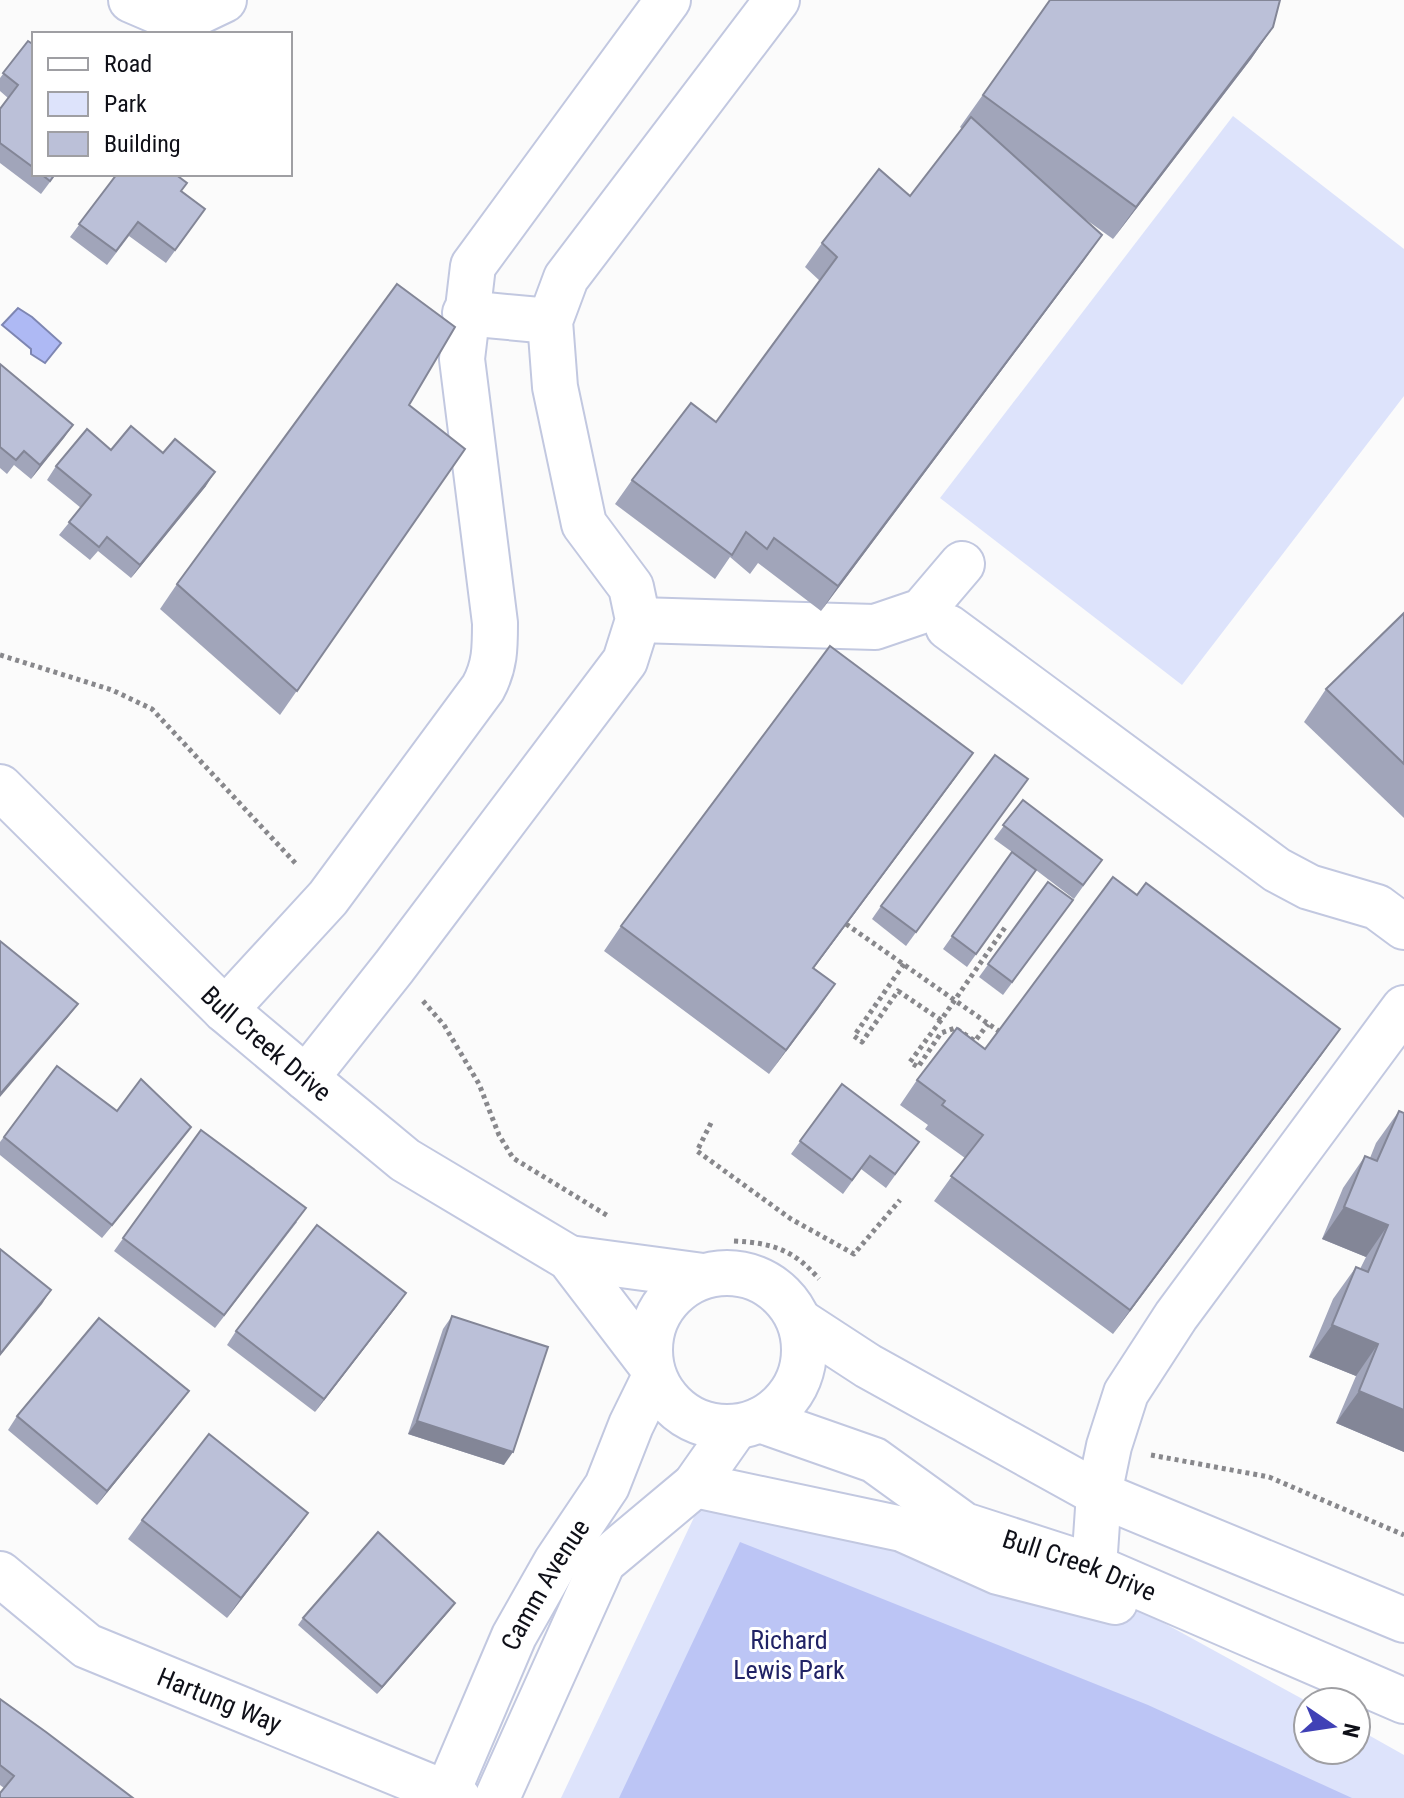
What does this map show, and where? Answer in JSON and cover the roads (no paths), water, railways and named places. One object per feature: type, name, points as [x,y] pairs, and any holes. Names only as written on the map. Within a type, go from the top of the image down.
[{"type":"main road","points":[[131,0],[180,21],[224,0]]},
{"type":"main road","points":[[225,1010],[328,898],[491,673],[495,655],[495,623],[462,359],[465,313],[473,266],[668,0]]},
{"type":"main road","points":[[306,1078],[394,967],[625,661],[635,609],[631,587],[584,524],[555,387],[550,321],[566,278],[777,0]]},
{"type":"main road","points":[[465,313],[550,321]]},
{"type":"main road","points":[[635,609],[877,602],[912,589],[952,556]]},
{"type":"main road","points":[[948,627],[1277,870],[1309,887],[1377,907],[1404,927]]},
{"type":"main road","name":"Bull Creek Drive","points":[[0,787],[225,1010],[405,1160],[569,1258],[652,1371],[666,1400],[686,1416],[709,1426],[747,1424],[874,1460],[964,1525],[1094,1567],[1404,1701]]},
{"type":"main road","points":[[1094,1567],[1099,1494],[1109,1446],[1126,1393],[1176,1316],[1404,1008]]},
{"type":"main road","name":"Bull Creek Drive","points":[[569,1258],[703,1276],[726,1272],[749,1275],[770,1285],[787,1301],[799,1321],[868,1366],[1099,1494],[1404,1620]]},
{"type":"main road","points":[[652,1371],[649,1342],[655,1320],[667,1301],[683,1286],[703,1276]]},
{"type":"main road","points":[[747,1424],[779,1407],[794,1389],[802,1367],[804,1343],[799,1321]]},
{"type":"main road","name":"Camm Avenue","points":[[450,1796],[514,1636],[556,1562],[607,1486],[652,1371]]},
{"type":"main road","name":"Camm Avenue","points":[[497,1798],[603,1562],[695,1485],[747,1424]]},
{"type":"main road","points":[[695,1485],[902,1529],[998,1572],[1272,1643]]},
{"type":"main road","name":"Hartung Way","points":[[0,1574],[87,1646],[450,1796]]},
{"type":"park label","name":"Richard Lewis Park","points":[[789,1655]]}]
